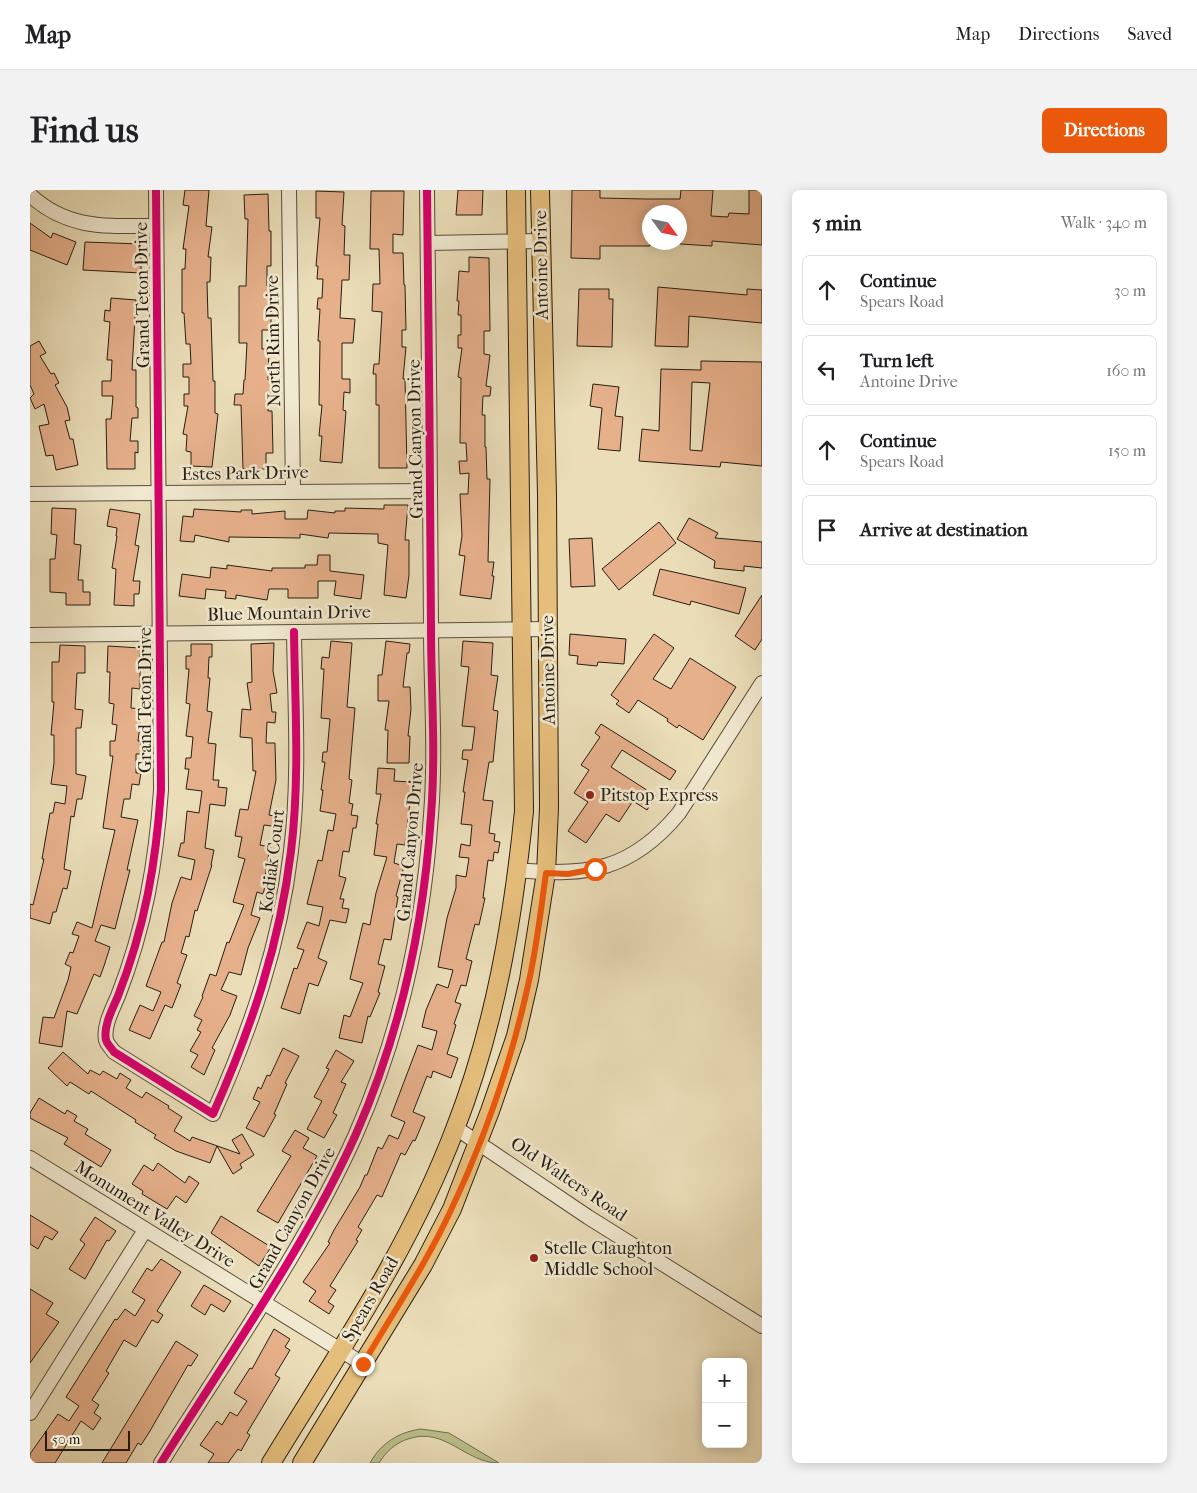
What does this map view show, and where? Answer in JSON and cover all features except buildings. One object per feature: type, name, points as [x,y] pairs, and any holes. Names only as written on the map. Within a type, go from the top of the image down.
[{"type":"main road","name":"Antoine Drive","points":[[456,1128],[488,1028],[504,957],[518,870],[524,811],[516,190]]},
{"type":"main road","name":"Antoine Drive","points":[[479,1142],[516,1036],[529,980],[546,873],[550,752],[543,241],[540,190]]},
{"type":"main road","name":"Spears Road","points":[[270,1463],[340,1351],[402,1244],[426,1197],[456,1128]]},
{"type":"main road","name":"Spears Road","points":[[302,1463],[423,1265],[452,1209],[479,1142]]},
{"type":"street","name":"Grand Teton Drive","points":[[156,190],[161,790],[156,851],[144,912],[130,964],[107,1024],[106,1040],[114,1052],[213,1114],[226,1086]]},
{"type":"street","name":"North Rim Drive","points":[[290,190],[293,491]]},
{"type":"street","name":"Grand Canyon Drive","points":[[161,1463],[316,1212],[356,1133],[386,1051],[403,994],[419,918],[432,815],[434,765],[427,190]]},
{"type":"street","points":[[30,195],[43,207],[72,221],[105,226],[156,226]]},
{"type":"street","points":[[428,243],[543,241]]},
{"type":"street","name":"Estes Park Drive","points":[[30,494],[430,491]]},
{"type":"street","name":"Blue Mountain Drive","points":[[30,634],[548,629]]},
{"type":"street","name":"Kodiak Court","points":[[226,1086],[243,1046],[273,950],[292,850],[296,754],[294,632]]},
{"type":"street","points":[[518,870],[568,874],[612,864],[634,854],[664,832],[705,776],[762,683]]},
{"type":"street","name":"Old Walters Road","points":[[456,1128],[588,1217],[762,1326]]},
{"type":"street","name":"Monument Valley Drive","points":[[30,1158],[261,1303],[363,1364]]},
{"type":"street","points":[[30,1413],[145,1230]]},
{"type":"green space","points":[[421,1429],[449,1433],[499,1463],[476,1457],[433,1437],[421,1436],[395,1445],[379,1463],[370,1463],[374,1456],[391,1440],[405,1433]]},
{"type":"cycle path","points":[[156,190],[161,790],[156,843],[148,894],[135,945],[109,1017],[105,1035],[107,1042],[114,1052],[213,1114],[240,1050],[262,986],[272,953],[286,886],[294,824],[295,797],[294,632]]},
{"type":"cycle path","points":[[161,1463],[264,1302],[336,1177],[372,1096],[397,1018],[416,937],[428,856],[433,768],[427,190]]},
{"type":"place","name":"Pitstop Express","points":[[590,795]]},
{"type":"place","name":"Stelle Claughton Middle School","points":[[534,1258]]},
{"type":"route","points":[[363,1364],[423,1265],[452,1209],[479,1142],[516,1036],[536,944],[546,873],[568,874],[595,869]]}]
